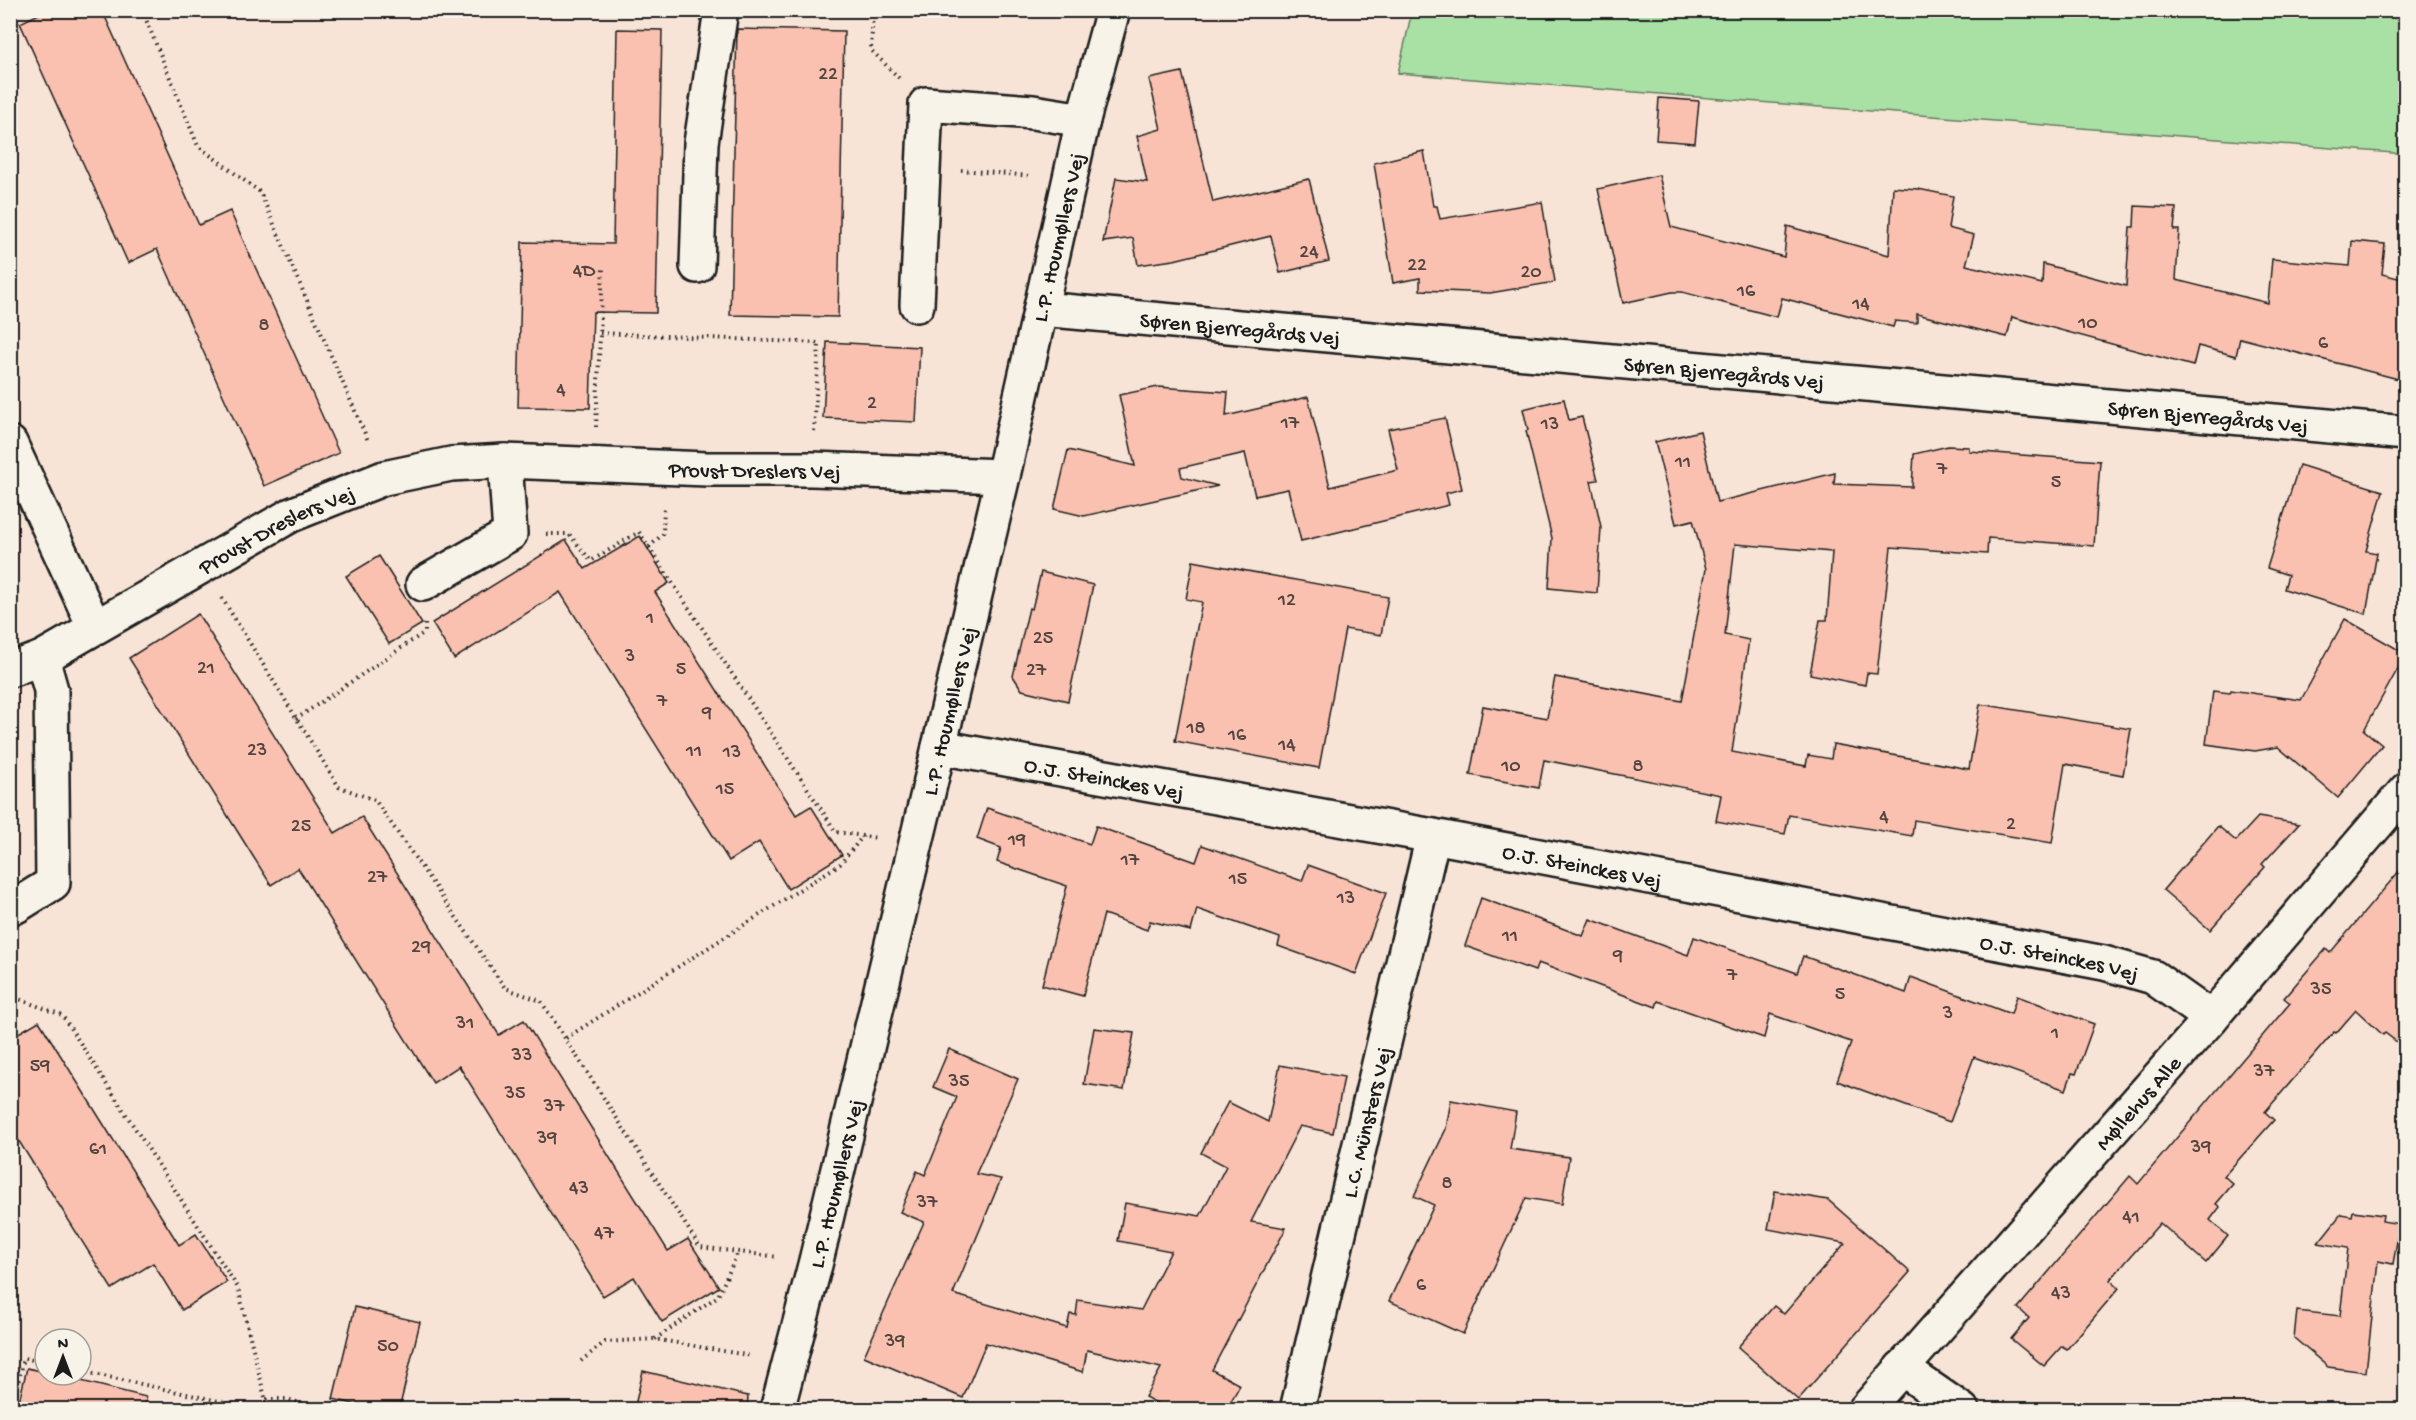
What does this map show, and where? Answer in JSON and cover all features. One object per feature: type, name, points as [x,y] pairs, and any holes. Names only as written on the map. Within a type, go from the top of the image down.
[{"type":"street","points":[[697,266],[701,143],[721,10]]},
{"type":"street","name":"L.P. Houmøllers Vej","points":[[777,1410],[816,1261],[939,747],[1083,120],[1113,10]]},
{"type":"street","points":[[917,305],[926,104],[1034,112],[1083,120]]},
{"type":"street","name":"Søren Bjerregårds Vej","points":[[1041,309],[2406,433]]},
{"type":"street","points":[[10,443],[94,626]]},
{"type":"street","name":"Provst Dreslers Vej","points":[[10,670],[42,658],[94,626],[291,515],[384,478],[451,464],[505,461],[1003,476]]},
{"type":"street","points":[[423,584],[510,534],[505,461]]},
{"type":"street","points":[[16,906],[53,883],[51,690],[42,658]]},
{"type":"street","name":"O.J. Steinckes Vej","points":[[939,747],[1433,836],[2104,963],[2153,977],[2211,1018]]},
{"type":"street","name":"Møllehus Alle","points":[[1865,1410],[2211,1018],[2406,790]]},
{"type":"street","name":"L.C. Münsters Vej","points":[[1297,1410],[1433,836]]},
{"type":"street","points":[[1901,1368],[1962,1410]]},
{"type":"path","points":[[142,10],[198,146],[260,192],[384,478]]},
{"type":"path","points":[[873,10],[871,50],[926,104]]},
{"type":"path","points":[[923,167],[1070,180]]},
{"type":"path","points":[[594,464],[603,268]]},
{"type":"path","points":[[600,333],[819,342],[812,470]]},
{"type":"path","points":[[649,547],[663,534],[665,467]]},
{"type":"path","points":[[510,534],[570,534],[591,561],[639,532],[836,832],[916,843]]},
{"type":"path","points":[[202,567],[339,787],[375,800],[505,988],[541,1001],[700,1247],[816,1261]]},
{"type":"path","points":[[296,718],[425,632],[423,584]]},
{"type":"path","points":[[566,1038],[840,864],[863,836]]},
{"type":"path","points":[[10,994],[62,1015],[238,1288],[268,1410]]},
{"type":"path","points":[[654,1339],[718,1296],[738,1252]]},
{"type":"path","points":[[581,1361],[604,1341],[654,1339],[788,1362]]},
{"type":"path","points":[[12,1410],[24,1358],[33,1360]]},
{"type":"path","points":[[93,1374],[260,1410]]},
{"type":"path","points":[[265,1399],[286,1399],[327,1410]]},
{"type":"green space","points":[[1412,11],[2405,11],[2405,154],[1398,73]]},
{"type":"building","points":[[47,10],[102,10],[199,225],[230,211],[339,453],[264,486],[157,249],[128,263],[20,23]]},
{"type":"building","points":[[617,29],[662,30],[656,313],[593,312],[590,408],[518,407],[522,242],[613,244]]},
{"type":"building","points":[[737,29],[844,31],[838,317],[730,315]]},
{"type":"building","points":[[1182,72],[1213,202],[1309,179],[1329,261],[1280,273],[1271,236],[1174,260],[1138,265],[1133,238],[1103,242],[1116,178],[1147,182],[1137,136],[1161,129],[1149,79]]},
{"type":"building","points":[[1659,98],[1699,101],[1695,143],[1656,140]]},
{"type":"building","points":[[1424,151],[1433,206],[1437,206],[1440,219],[1542,202],[1555,282],[1490,293],[1420,290],[1420,278],[1393,283],[1374,163]]},
{"type":"building","points":[[1659,175],[1671,227],[1784,257],[1787,226],[1889,255],[1893,187],[1953,196],[1948,228],[1974,235],[1966,265],[2042,284],[2043,264],[2126,286],[2130,227],[2134,227],[2135,206],[2176,208],[2174,230],[2179,230],[2176,280],[2268,303],[2272,259],[2350,266],[2352,241],[2385,244],[2382,274],[2406,280],[2406,381],[2240,338],[2236,356],[2198,346],[2193,366],[2012,317],[2007,337],[1917,314],[1917,323],[1895,321],[1893,327],[1782,298],[1777,317],[1682,292],[1672,292],[1623,303],[1598,189]]},
{"type":"building","points":[[827,342],[920,347],[916,422],[823,418]]},
{"type":"building","points":[[1158,387],[1228,392],[1226,416],[1308,397],[1330,487],[1398,470],[1388,429],[1445,418],[1462,489],[1446,493],[1449,505],[1301,541],[1288,489],[1255,496],[1245,453],[1180,468],[1182,477],[1218,486],[1084,516],[1054,509],[1068,450],[1135,466],[1119,395]]},
{"type":"building","points":[[1564,399],[1569,420],[1582,417],[1598,480],[1591,481],[1601,527],[1597,593],[1549,588],[1552,538],[1526,431],[1528,430],[1523,409]]},
{"type":"building","points":[[1700,431],[1717,502],[1835,473],[1834,484],[1912,487],[1914,454],[1948,446],[1969,447],[1969,451],[2100,461],[2094,546],[1988,538],[1987,554],[1891,547],[1877,674],[1867,673],[1865,685],[1810,674],[1820,620],[1827,620],[1832,552],[1735,544],[1725,635],[1749,640],[1732,752],[1806,766],[1808,755],[1831,759],[1833,744],[1969,769],[1980,704],[2131,729],[2123,775],[2065,764],[2052,843],[1914,820],[1912,836],[1789,815],[1785,834],[1716,821],[1721,795],[1544,760],[1539,788],[1470,775],[1483,706],[1547,718],[1555,677],[1682,701],[1706,569],[1693,520],[1676,524],[1655,442]]},
{"type":"building","points":[[2299,465],[2383,491],[2366,551],[2377,553],[2366,614],[2284,589],[2288,575],[2267,568]]},
{"type":"building","points":[[640,536],[669,583],[655,592],[796,815],[811,806],[842,855],[788,889],[759,842],[729,861],[560,592],[454,659],[432,623],[566,540],[585,569]]},
{"type":"building","points":[[379,556],[422,624],[389,644],[346,576]]},
{"type":"building","points":[[1193,561],[1388,597],[1381,635],[1345,629],[1319,768],[1175,741],[1202,602],[1186,599]]},
{"type":"building","points":[[1041,572],[1093,585],[1068,701],[1022,690],[1013,676],[1029,608],[1032,609]]},
{"type":"building","points":[[198,614],[335,833],[362,817],[499,1035],[524,1020],[668,1251],[688,1239],[719,1287],[662,1322],[634,1277],[603,1296],[459,1066],[433,1083],[298,868],[271,885],[129,658]]},
{"type":"building","points":[[2345,619],[2406,654],[2364,730],[2382,745],[2338,798],[2278,747],[2255,751],[2206,744],[2213,691],[2230,693],[2231,690],[2301,700]]},
{"type":"building","points":[[987,808],[1090,844],[1096,826],[1196,862],[1202,845],[1302,881],[1308,865],[1386,893],[1356,974],[1278,946],[1280,938],[1197,909],[1191,931],[1150,921],[1147,930],[1104,914],[1083,996],[1042,985],[1067,886],[997,862],[1001,848],[977,839]]},
{"type":"building","points":[[2258,817],[2299,824],[2262,864],[2265,867],[2210,930],[2163,890],[2218,826],[2236,841]]},
{"type":"building","points":[[2406,863],[2406,1049],[2385,1033],[2383,1035],[2356,1010],[2265,1112],[2274,1120],[2224,1176],[2233,1184],[2216,1204],[2220,1207],[2210,1220],[2228,1236],[2206,1263],[2160,1223],[2110,1280],[2119,1288],[2067,1349],[2062,1346],[2044,1366],[2011,1339],[2029,1318],[2018,1308],[2130,1176],[2138,1184],[2290,1003],[2284,998],[2326,949],[2330,953]]},
{"type":"building","points":[[1481,898],[1583,936],[1590,919],[1688,955],[1694,937],[1797,973],[1803,956],[1906,993],[1911,977],[2011,1014],[2017,996],[2094,1024],[2076,1074],[2072,1073],[2066,1090],[1974,1057],[1950,1122],[1837,1081],[1851,1042],[1770,1014],[1764,1038],[1658,1001],[1656,1007],[1538,963],[1535,971],[1465,946]]},
{"type":"building","points":[[39,1021],[179,1245],[196,1234],[227,1282],[182,1310],[153,1263],[112,1289],[10,1127],[10,1038]]},
{"type":"building","points":[[1094,1028],[1134,1033],[1124,1090],[1084,1084]]},
{"type":"building","points":[[949,1049],[1018,1079],[976,1174],[1001,1179],[953,1294],[1067,1328],[1070,1314],[1076,1315],[1078,1300],[1141,1310],[1171,1251],[1118,1241],[1125,1203],[1200,1216],[1226,1166],[1201,1153],[1228,1102],[1268,1122],[1280,1065],[1344,1077],[1333,1133],[1300,1126],[1251,1222],[1286,1228],[1212,1370],[1240,1385],[1226,1410],[1170,1410],[1145,1397],[1161,1368],[1087,1350],[1083,1372],[986,1343],[963,1398],[864,1356],[924,1222],[900,1212],[917,1171],[925,1175],[957,1097],[933,1087]]},
{"type":"building","points":[[1451,1100],[1516,1112],[1510,1149],[1569,1157],[1562,1204],[1526,1198],[1463,1334],[1389,1301],[1434,1205],[1414,1196],[1446,1129]]},
{"type":"building","points":[[1775,1191],[1828,1200],[1910,1272],[1798,1400],[1738,1347],[1774,1306],[1784,1314],[1845,1243],[1768,1229]]},
{"type":"building","points":[[2353,1211],[2383,1215],[2382,1221],[2400,1224],[2393,1264],[2378,1261],[2366,1372],[2328,1367],[2294,1338],[2297,1311],[2340,1316],[2348,1248],[2318,1243],[2341,1214],[2352,1216]]},
{"type":"building","points":[[355,1307],[420,1322],[399,1410],[378,1410],[333,1399]]},
{"type":"building","points":[[27,1368],[33,1369],[33,1387],[93,1387],[93,1384],[146,1397],[145,1410],[17,1410]]},
{"type":"building","points":[[643,1371],[748,1396],[747,1410],[634,1410]]}]
